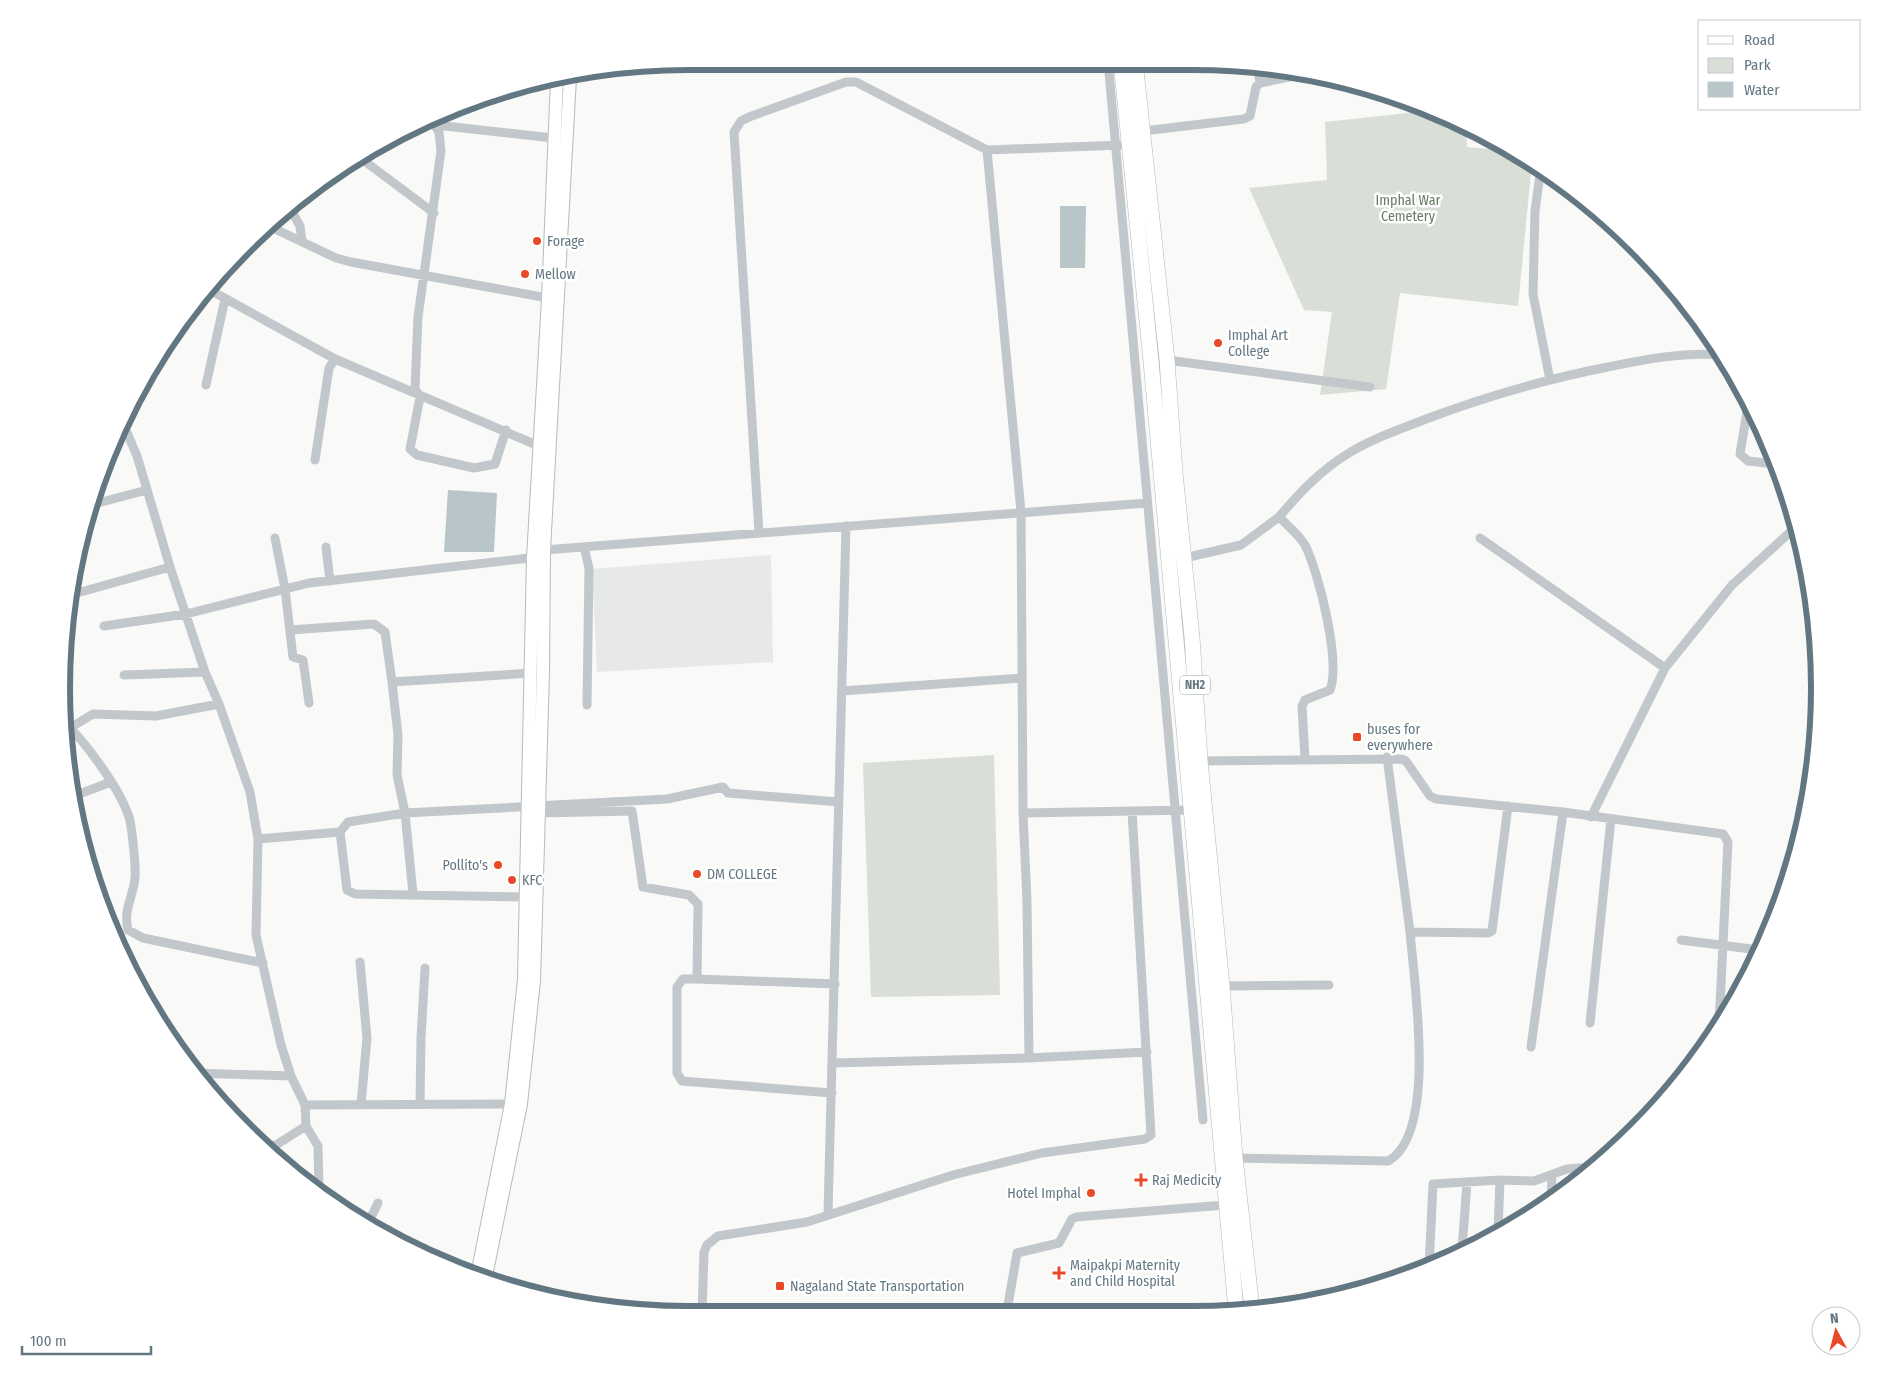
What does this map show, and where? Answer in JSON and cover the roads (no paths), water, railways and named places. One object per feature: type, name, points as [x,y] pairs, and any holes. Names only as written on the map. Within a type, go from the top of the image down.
[{"type":"highway","name":"NH2","points":[[1121,70],[1122,145],[1169,561],[1190,810],[1208,918],[1222,986],[1235,1158],[1251,1303]]},
{"type":"highway","name":"NH2","points":[[1136,70],[1167,360],[1175,473],[1185,558],[1200,761],[1225,1205],[1235,1305]]},
{"type":"main road","points":[[487,1272],[516,1104],[529,980],[540,555],[539,446],[553,300],[570,82]]},
{"type":"main road","points":[[529,980],[526,897],[534,808],[532,673],[553,300],[554,138],[557,84]]},
{"type":"main road","points":[[479,1269],[516,1104]]},
{"type":"street","points":[[1110,70],[1122,145],[1147,503],[1203,1120]]},
{"type":"street","points":[[1259,73],[1260,83]]},
{"type":"street","points":[[1143,131],[1244,119],[1250,116],[1256,87],[1260,83],[1287,77]]},
{"type":"street","points":[[759,533],[736,172],[734,132],[736,126],[749,117],[850,81],[987,150],[1122,145]]},
{"type":"street","points":[[439,123],[554,138]]},
{"type":"street","points":[[434,125],[441,151],[434,213],[418,317],[415,388],[420,396],[410,449],[417,455],[474,468],[495,464],[506,430]]},
{"type":"street","points":[[987,150],[1020,512],[1022,813],[1027,901],[1029,1058]]},
{"type":"street","points":[[365,162],[434,213]]},
{"type":"street","points":[[1540,177],[1535,211],[1533,294],[1550,380]]},
{"type":"street","points":[[293,213],[300,226],[302,241]]},
{"type":"street","points":[[274,229],[336,258],[351,262],[553,300]]},
{"type":"street","points":[[214,292],[334,359],[506,430],[539,446]]},
{"type":"street","points":[[206,385],[225,299]]},
{"type":"street","points":[[1169,561],[1241,545],[1279,517],[1301,490],[1350,452],[1406,427],[1477,400],[1550,380],[1651,358],[1691,353],[1713,355]]},
{"type":"street","points":[[316,460],[329,368],[334,359]]},
{"type":"street","points":[[1167,360],[1370,387]]},
{"type":"street","points":[[1747,414],[1740,452],[1741,457],[1748,461],[1768,463]]},
{"type":"street","points":[[126,431],[137,456],[170,567],[205,672],[219,704],[250,792],[258,838],[256,935],[281,1045],[291,1076],[305,1105],[306,1126],[318,1146],[319,1183]]},
{"type":"street","points":[[99,503],[147,490]]},
{"type":"street","points":[[104,626],[186,614],[285,589],[330,581],[540,555],[584,547],[1147,503]]},
{"type":"street","points":[[1279,517],[1306,549],[1320,594],[1334,662],[1330,690],[1305,700],[1302,706],[1305,759]]},
{"type":"street","points":[[828,1213],[846,526]]},
{"type":"street","points":[[1590,817],[1665,668],[1732,585],[1791,532]]},
{"type":"street","points":[[275,538],[285,589],[293,657],[303,660],[308,703]]},
{"type":"street","points":[[1480,538],[1665,668]]},
{"type":"street","points":[[326,547],[330,581]]},
{"type":"street","points":[[584,547],[589,568],[587,705]]},
{"type":"street","points":[[77,593],[170,567]]},
{"type":"street","points":[[290,630],[374,624],[385,632],[398,735],[397,775],[405,812],[414,894]]},
{"type":"street","points":[[124,675],[205,672]]},
{"type":"street","points":[[392,682],[532,673]]},
{"type":"street","points":[[842,691],[1022,678]]},
{"type":"street","points":[[71,723],[93,714],[156,716],[219,704]]},
{"type":"street","points":[[71,730],[111,782],[130,818],[135,878],[125,917],[128,930],[143,938],[263,963]]},
{"type":"street","points":[[1235,1158],[1388,1161],[1402,1150],[1415,1112],[1420,1080],[1420,1051],[1410,932],[1387,757]]},
{"type":"street","points":[[1200,761],[1387,757],[1404,759],[1432,798],[1563,812],[1726,836],[1728,842],[1719,1012]]},
{"type":"street","points":[[79,794],[111,782]]},
{"type":"street","points":[[526,897],[355,894],[347,890],[340,832],[348,822],[405,812],[534,808],[666,799],[724,787],[728,793],[839,802]]},
{"type":"street","points":[[1410,932],[1488,933],[1492,930],[1508,806]]},
{"type":"street","points":[[534,808],[632,811],[643,887],[689,895],[698,904],[697,979]]},
{"type":"street","points":[[1022,813],[1190,810]]},
{"type":"street","points":[[702,1306],[704,1252],[712,1239],[788,1226],[953,1175],[1042,1153],[1145,1139],[1151,1131],[1132,811]]},
{"type":"street","points":[[1531,1047],[1563,812]]},
{"type":"street","points":[[1590,1023],[1611,819]]},
{"type":"street","points":[[258,838],[340,832]]},
{"type":"street","points":[[1681,940],[1752,949]]},
{"type":"street","points":[[360,962],[367,1038],[361,1104]]},
{"type":"street","points":[[420,1104],[425,968]]},
{"type":"street","points":[[832,1093],[682,1082],[677,1073],[677,987],[683,980],[697,979],[835,984]]},
{"type":"street","points":[[1222,986],[1329,985]]},
{"type":"street","points":[[833,1063],[1029,1058],[1147,1052]]},
{"type":"street","points":[[206,1073],[291,1076]]},
{"type":"street","points":[[305,1105],[516,1104]]},
{"type":"street","points":[[272,1144],[276,1144],[306,1126]]},
{"type":"street","points":[[1429,1259],[1432,1185],[1500,1180],[1534,1181],[1552,1176],[1567,1168],[1582,1167]]},
{"type":"street","points":[[1551,1191],[1552,1176]]},
{"type":"street","points":[[1498,1225],[1500,1180]]},
{"type":"street","points":[[1462,1244],[1467,1182]]},
{"type":"street","points":[[371,1218],[378,1203]]},
{"type":"street","points":[[1008,1306],[1017,1253],[1059,1243],[1072,1219],[1076,1217],[1225,1205]]},
{"type":"water","points":[[1060,206],[1086,206],[1085,268],[1060,268]]},
{"type":"water","points":[[448,490],[497,493],[494,552],[444,552]]},
{"type":"place","name":"Forage","points":[[537,241]]},
{"type":"place","name":"Mellow","points":[[525,274]]},
{"type":"place","name":"Imphal Art College","points":[[1218,343]]},
{"type":"place","name":"buses for everywhere","points":[[1357,737]]},
{"type":"place","name":"Pollito's","points":[[498,865]]},
{"type":"place","name":"DM COLLEGE","points":[[697,874]]},
{"type":"place","name":"KFC","points":[[512,880]]},
{"type":"place","name":"Raj Medicity","points":[[1141,1180]]},
{"type":"place","name":"Hotel Imphal","points":[[1091,1193]]},
{"type":"place","name":"Maipakpi Maternity and Child Hospital","points":[[1059,1273]]},
{"type":"place","name":"Nagaland State Transportation","points":[[780,1286]]},
{"type":"park label","name":"Imphal War Cemetery","points":[[1408,208]]}]
